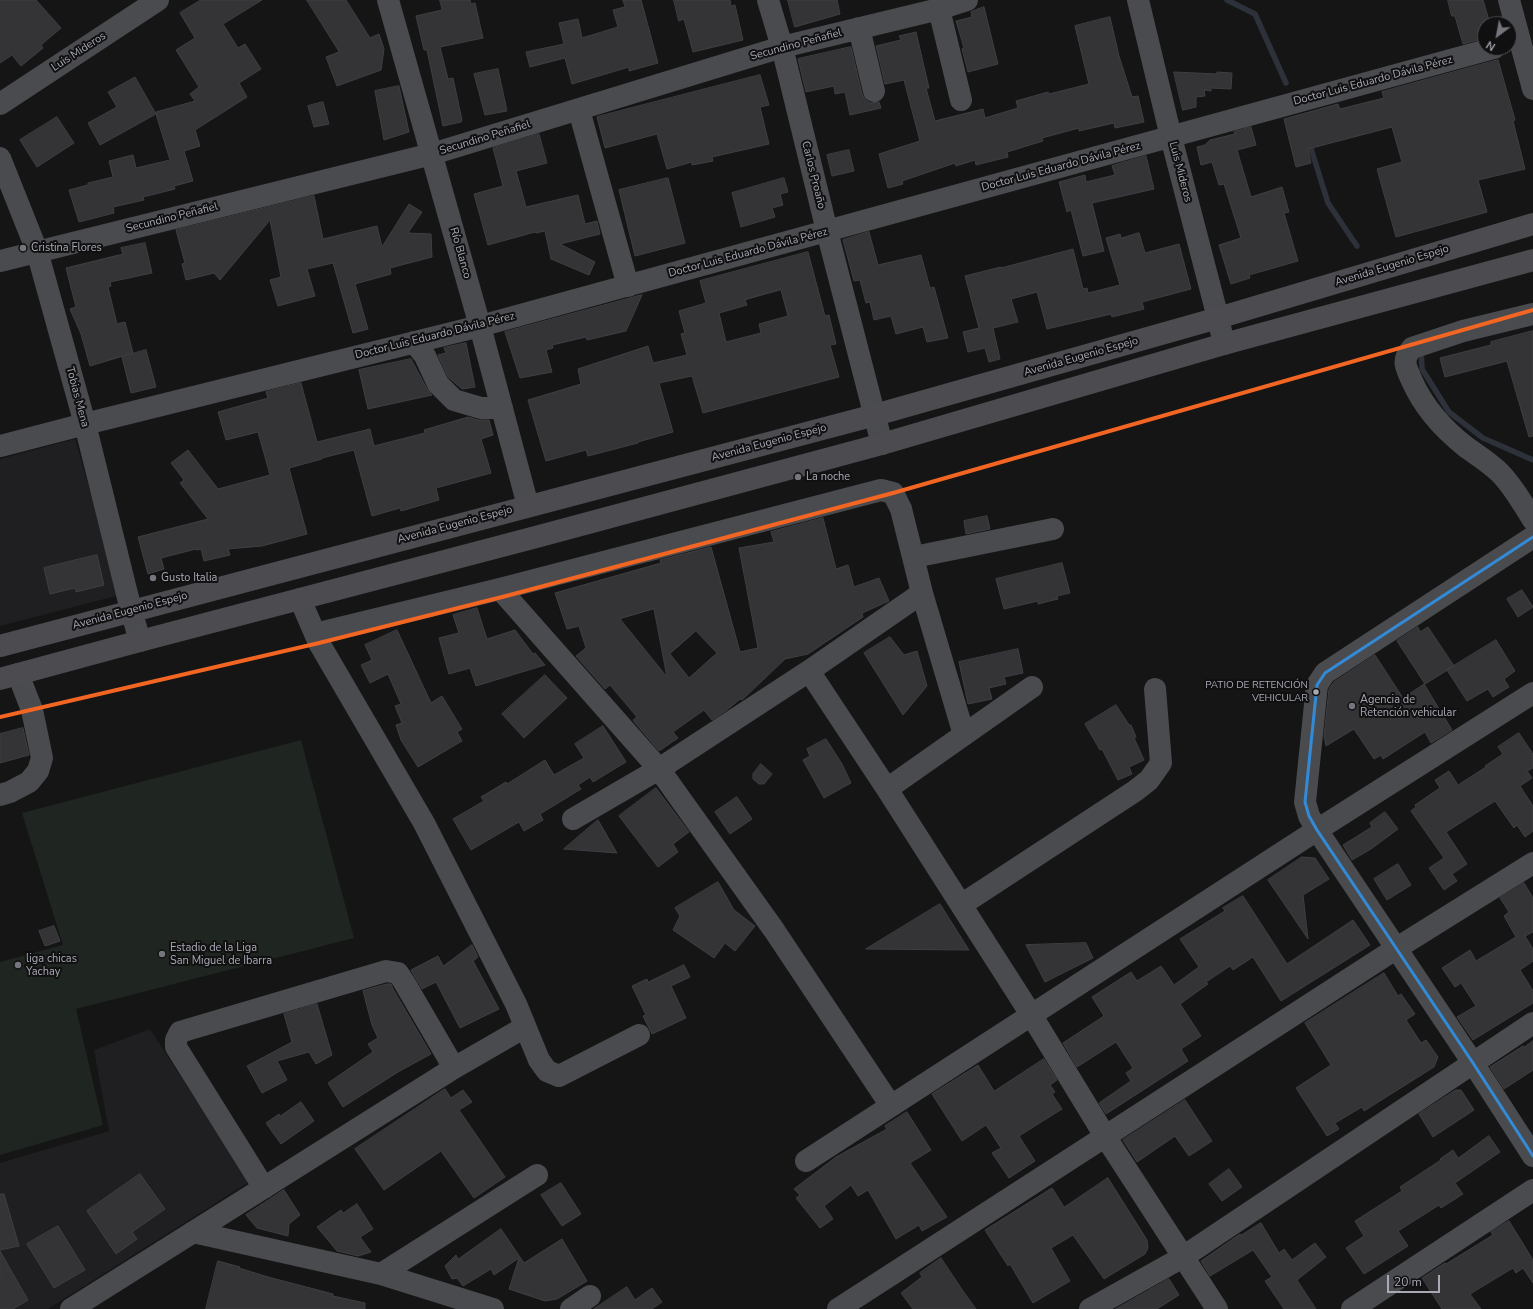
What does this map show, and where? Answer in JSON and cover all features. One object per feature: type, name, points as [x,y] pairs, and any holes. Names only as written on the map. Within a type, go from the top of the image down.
[{"type":"main road","name":"Avenida Eugenio Espejo","points":[[0,646],[131,610],[875,415],[1218,318],[1533,224]]},
{"type":"main road","points":[[9,677],[882,444],[1224,344],[1533,260]]},
{"type":"street","name":"Luis Mideros","points":[[0,104],[158,0]]},
{"type":"street","name":"Carlos Proaño","points":[[768,0],[782,47],[827,231],[882,444]]},
{"type":"street","name":"Secundino Peñafiel","points":[[0,261],[432,154],[782,47],[938,9],[967,0]]},
{"type":"street","name":"Luis Mideros","points":[[1138,0],[1171,137],[1224,344]]},
{"type":"street","points":[[1509,0],[1533,89]]},
{"type":"street","name":"Río Blanco","points":[[393,2],[432,154],[528,506]]},
{"type":"street","points":[[938,9],[961,100]]},
{"type":"street","points":[[859,28],[874,91]]},
{"type":"street","name":"Doctor Luis Eduardo Dávila Pérez","points":[[0,446],[480,326],[1477,53]]},
{"type":"street","points":[[579,110],[628,286]]},
{"type":"street","name":"Tobias Mena","points":[[0,158],[37,251],[85,424],[140,641]]},
{"type":"street","points":[[1533,314],[1463,332],[1412,348],[1407,353],[1405,360],[1406,367],[1417,392],[1429,410],[1446,431],[1499,472],[1508,482],[1533,520]]},
{"type":"street","points":[[414,342],[425,356],[438,384],[454,400],[481,408],[502,408]]},
{"type":"street","points":[[315,634],[500,589],[881,490],[893,493],[901,509],[922,593],[964,735]]},
{"type":"street","points":[[914,557],[1053,529]]},
{"type":"street","points":[[1533,537],[1325,673],[1317,685],[1305,802],[1309,816],[1317,830],[1397,948],[1533,1156]]},
{"type":"street","points":[[500,589],[659,769],[774,930],[890,1106]]},
{"type":"street","points":[[574,819],[659,769],[809,671],[922,593]]},
{"type":"street","points":[[300,599],[315,634],[424,823],[516,1004],[539,1060],[547,1071],[559,1076],[639,1035]]},
{"type":"street","points":[[809,671],[887,789],[1032,1016],[1105,1136],[1216,1309]]},
{"type":"street","points":[[0,795],[10,792],[29,782],[38,771],[42,758],[32,710],[9,677]]},
{"type":"street","points":[[887,789],[1032,687]]},
{"type":"street","points":[[961,905],[1135,792],[1149,780],[1161,764],[1155,689]]},
{"type":"street","points":[[806,1161],[1317,830],[1533,693]]},
{"type":"street","points":[[838,1309],[1397,948],[1533,863]]},
{"type":"street","points":[[264,1188],[176,1047],[176,1040],[180,1032],[386,971],[398,973],[454,1068]]},
{"type":"street","points":[[1090,1309],[1183,1257],[1533,1022]]},
{"type":"street","points":[[71,1309],[454,1068],[525,1027]]},
{"type":"street","points":[[381,1274],[537,1175]]},
{"type":"street","points":[[1352,1309],[1533,1190]]},
{"type":"street","points":[[193,1232],[381,1274],[493,1309]]},
{"type":"street","points":[[571,1309],[590,1296]]},
{"type":"shaded area","points":[[75,439],[120,595],[0,626],[0,459]]},
{"type":"shaded area","name":"Estadio de la Liga San Miguel de Ibarra","points":[[301,740],[354,938],[76,1009],[103,1125],[0,1155],[0,962],[63,945],[22,813]]},
{"type":"shaded area","points":[[150,1029],[249,1182],[48,1309],[0,1309],[0,1163],[109,1131],[94,1050]]},
{"type":"building","points":[[0,0],[36,0],[61,28],[41,45],[43,48],[21,66],[12,55],[0,63]]},
{"type":"building","points":[[201,0],[262,0],[223,24],[238,48],[245,44],[261,69],[239,83],[247,97],[195,130],[200,146],[184,151],[193,181],[174,186],[175,189],[143,197],[144,200],[113,207],[114,213],[79,222],[69,190],[88,185],[88,183],[113,177],[109,161],[133,155],[136,168],[170,160],[156,112],[195,101],[190,94],[199,87],[176,50],[195,38],[180,13]]},
{"type":"building","points":[[307,0],[346,0],[370,38],[379,34],[384,49],[381,70],[337,86],[326,57],[339,52]]},
{"type":"building","points":[[440,0],[470,0],[471,4],[475,3],[483,38],[440,47],[448,79],[453,78],[462,120],[461,122],[443,126],[427,50],[424,50],[416,16],[442,10]]},
{"type":"building","points":[[623,0],[641,0],[658,63],[629,71],[629,67],[572,84],[565,58],[530,67],[526,52],[564,44],[559,23],[578,19],[582,38],[618,27],[613,10],[625,7]]},
{"type":"building","points":[[674,0],[730,0],[731,6],[735,5],[743,40],[693,52],[684,19],[679,21]]},
{"type":"building","points":[[788,0],[837,0],[840,14],[795,27]]},
{"type":"building","points":[[1448,0],[1483,0],[1488,16],[1477,16],[1477,40],[1463,44],[1455,16],[1452,16]]},
{"type":"building","points":[[984,7],[998,64],[968,72],[962,49],[964,48],[956,21],[972,17],[971,12]]},
{"type":"building","points":[[1110,17],[1119,56],[1132,97],[1138,96],[1144,122],[1115,128],[1114,123],[1079,131],[1079,128],[1042,138],[1043,141],[1007,152],[1008,157],[976,165],[975,160],[956,166],[955,163],[902,181],[903,184],[888,188],[879,154],[920,141],[904,80],[885,84],[876,46],[901,40],[899,36],[916,32],[929,88],[926,88],[935,121],[983,109],[985,118],[1018,108],[1016,101],[1048,92],[1049,94],[1089,84],[1075,26]]},
{"type":"building","points":[[851,47],[862,94],[870,103],[879,102],[881,108],[850,115],[845,92],[835,94],[834,86],[806,92],[798,59]]},
{"type":"building","points":[[1498,60],[1515,120],[1513,121],[1525,169],[1478,180],[1487,212],[1396,237],[1377,169],[1402,162],[1392,127],[1308,149],[1311,163],[1296,167],[1284,119],[1338,104],[1340,109],[1384,98],[1382,92]]},
{"type":"building","points":[[498,69],[507,111],[485,115],[474,74]]},
{"type":"building","points":[[1174,72],[1217,74],[1217,72],[1232,73],[1231,89],[1211,88],[1211,91],[1204,90],[1205,96],[1196,97],[1196,107],[1183,110]]},
{"type":"building","points":[[760,75],[769,105],[760,107],[769,144],[712,157],[713,161],[692,165],[692,162],[667,169],[657,134],[605,148],[597,117]]},
{"type":"building","points":[[135,77],[156,114],[100,145],[88,123],[117,107],[108,92]]},
{"type":"building","points":[[399,86],[409,132],[384,140],[375,91]]},
{"type":"building","points":[[323,102],[329,124],[314,127],[308,106]]},
{"type":"building","points":[[57,117],[74,143],[37,167],[20,140]]},
{"type":"building","points":[[1251,127],[1256,145],[1237,150],[1251,197],[1282,187],[1289,212],[1284,213],[1298,261],[1249,275],[1250,278],[1231,284],[1219,245],[1241,238],[1224,184],[1219,185],[1212,162],[1201,165],[1197,147],[1205,145],[1210,140],[1235,134],[1234,132]]},
{"type":"building","points":[[539,134],[547,163],[516,171],[526,207],[578,195],[585,224],[597,221],[600,234],[560,244],[595,262],[589,275],[551,259],[545,231],[535,232],[488,245],[474,194],[503,186],[493,148]]},
{"type":"building","points":[[849,150],[854,171],[832,176],[827,155]]},
{"type":"building","points":[[1146,156],[1154,189],[1092,203],[1104,251],[1083,256],[1071,210],[1067,212],[1059,182],[1085,175],[1086,182],[1115,175],[1112,166]]},
{"type":"building","points":[[668,178],[685,243],[635,256],[619,190]]},
{"type":"building","points":[[784,178],[788,192],[780,194],[783,205],[772,208],[775,217],[741,227],[732,193]]},
{"type":"building","points":[[314,196],[323,239],[377,226],[382,247],[409,204],[422,212],[408,233],[431,234],[432,257],[390,268],[391,274],[355,284],[368,329],[353,333],[333,263],[307,269],[315,296],[278,306],[270,280],[281,277],[270,220],[220,280],[214,273],[186,280],[182,264],[185,263],[176,230]]},
{"type":"building","points":[[869,232],[878,265],[921,255],[930,288],[934,287],[948,338],[927,342],[923,327],[896,334],[891,316],[874,320],[870,302],[866,303],[860,280],[854,281],[843,240]]},
{"type":"building","points":[[1139,233],[1145,253],[1179,244],[1191,289],[1142,302],[1144,309],[1112,317],[1111,314],[1047,329],[1037,292],[1011,299],[1018,322],[993,328],[1000,359],[989,362],[985,348],[968,352],[963,332],[979,328],[965,276],[1073,249],[1083,289],[1087,288],[1088,293],[1120,285],[1106,238],[1120,234],[1121,238]]},
{"type":"building","points":[[145,243],[152,273],[110,282],[111,286],[108,287],[117,324],[125,322],[133,353],[90,366],[81,334],[70,309],[76,307],[66,268],[123,254],[121,248]]},
{"type":"building","points":[[808,252],[825,316],[829,315],[836,344],[830,345],[839,377],[703,413],[692,376],[659,383],[673,432],[588,456],[586,450],[546,461],[528,400],[581,384],[578,369],[648,346],[653,363],[687,355],[681,334],[685,333],[679,311],[706,303],[700,281]],"holes":[[[781,290],[788,316],[759,324],[761,333],[726,342],[719,313],[747,305],[745,300]]]},
{"type":"building","points":[[642,295],[626,331],[587,340],[586,337],[552,345],[553,348],[546,350],[552,372],[520,378],[505,332]]},
{"type":"building","points":[[1533,331],[1533,436],[1529,437],[1507,361],[1445,377],[1440,358],[1491,345],[1491,342]]},
{"type":"building","points":[[466,343],[475,387],[462,389],[448,377],[438,355],[446,353],[444,348]]},
{"type":"building","points":[[146,350],[156,387],[131,393],[122,357]]},
{"type":"building","points":[[411,359],[427,389],[432,395],[368,409],[359,370]]},
{"type":"building","points":[[301,383],[317,442],[370,429],[374,446],[425,433],[424,430],[468,417],[478,420],[489,420],[493,435],[481,439],[491,473],[436,488],[439,500],[401,511],[400,508],[372,516],[354,450],[322,458],[289,468],[307,534],[262,546],[228,549],[230,555],[204,561],[201,549],[196,549],[161,558],[164,569],[148,574],[138,537],[208,519],[180,483],[184,480],[171,463],[188,450],[218,489],[270,475],[258,432],[226,440],[218,412],[268,398],[266,392]]},
{"type":"building","points":[[987,516],[990,529],[966,534],[964,521]]},
{"type":"building","points":[[823,518],[836,569],[848,565],[854,587],[879,578],[889,601],[862,613],[863,617],[808,654],[785,659],[742,700],[740,699],[712,720],[704,710],[673,732],[678,738],[659,751],[633,720],[637,717],[610,685],[605,689],[576,656],[586,648],[579,626],[567,629],[555,593],[661,563],[660,560],[711,547],[740,652],[758,648],[739,548],[774,542],[771,532]],"holes":[[[654,609],[660,640],[667,677],[620,619]],[[696,631],[717,653],[689,678],[670,654]]]},
{"type":"building","points":[[97,555],[104,585],[76,592],[75,588],[50,594],[44,568]]},
{"type":"building","points":[[1062,563],[1070,593],[1057,596],[1058,599],[1038,604],[1038,601],[1004,609],[996,579]]},
{"type":"building","points":[[1522,590],[1533,607],[1518,617],[1507,599]]},
{"type":"building","points":[[477,608],[487,639],[515,630],[533,654],[535,653],[545,665],[476,686],[470,668],[449,674],[439,638],[459,633],[453,615]]},
{"type":"building","points":[[1418,627],[1420,632],[1428,627],[1454,666],[1425,684],[1397,641]]},
{"type":"building","points":[[397,630],[431,703],[442,696],[462,729],[457,732],[462,741],[418,767],[401,740],[396,725],[402,723],[395,706],[401,704],[388,674],[370,683],[361,665],[372,660],[365,645]]},
{"type":"building","points":[[890,637],[904,655],[917,651],[927,686],[903,715],[864,653]]},
{"type":"building","points":[[1496,640],[1515,671],[1504,679],[1509,687],[1493,697],[1488,689],[1467,701],[1447,670]]},
{"type":"building","points":[[1018,649],[1023,673],[1004,677],[1006,684],[989,688],[992,699],[968,704],[959,662]]},
{"type":"building","points":[[1375,655],[1403,698],[1424,684],[1452,730],[1431,743],[1425,732],[1383,759],[1381,755],[1374,759],[1354,729],[1326,746],[1324,736],[1329,689],[1334,682]]},
{"type":"building","points":[[545,675],[567,698],[524,738],[502,714]]},
{"type":"building","points":[[1116,705],[1129,725],[1131,725],[1136,737],[1134,738],[1144,760],[1129,767],[1132,774],[1118,780],[1102,749],[1100,750],[1085,724]]},
{"type":"building","points":[[603,726],[626,762],[593,782],[590,777],[578,785],[581,789],[540,814],[543,820],[524,831],[519,822],[471,850],[453,819],[484,801],[481,797],[506,782],[507,784],[545,760],[554,775],[584,758],[575,744]]},
{"type":"building","points":[[23,728],[29,755],[0,763],[0,734]]},
{"type":"building","points":[[1519,733],[1533,754],[1533,768],[1527,771],[1532,778],[1520,786],[1533,806],[1533,831],[1525,837],[1517,825],[1514,828],[1495,801],[1446,832],[1467,864],[1452,874],[1457,881],[1444,890],[1429,868],[1444,858],[1411,811],[1416,807],[1415,805],[1440,788],[1435,780],[1449,771],[1458,785],[1503,754],[1498,747]]},
{"type":"building","points":[[826,739],[842,764],[851,783],[824,798],[803,760],[810,756],[807,749]]},
{"type":"building","points":[[761,764],[772,774],[764,784],[759,784],[753,779],[753,774]]},
{"type":"building","points":[[656,788],[689,832],[673,844],[678,852],[658,867],[619,816]]},
{"type":"building","points":[[737,797],[752,819],[730,834],[715,812]]},
{"type":"building","points":[[1385,812],[1398,829],[1371,849],[1352,860],[1343,845],[1372,827],[1370,823]]},
{"type":"building","points":[[598,820],[617,853],[564,849]]},
{"type":"building","points":[[1302,857],[1315,858],[1329,879],[1303,895],[1308,939],[1268,880]]},
{"type":"building","points":[[1398,864],[1411,885],[1387,900],[1374,879]]},
{"type":"building","points":[[718,882],[734,910],[755,926],[735,951],[725,943],[714,958],[673,930],[680,916],[675,908]]},
{"type":"building","points":[[1524,883],[1533,898],[1533,932],[1525,936],[1533,949],[1533,961],[1520,970],[1533,991],[1533,1003],[1473,1040],[1457,1017],[1476,1006],[1461,983],[1455,987],[1442,968],[1470,950],[1476,961],[1516,937],[1504,916],[1509,912],[1500,898]]},
{"type":"building","points":[[1243,896],[1287,964],[1353,920],[1370,945],[1281,1001],[1253,957],[1233,970],[1230,966],[1206,982],[1208,984],[1180,1004],[1201,1036],[1181,1049],[1188,1061],[1106,1114],[1099,1103],[1131,1081],[1126,1073],[1133,1068],[1116,1042],[1077,1067],[1063,1043],[1104,1016],[1092,997],[1131,972],[1137,981],[1161,966],[1174,985],[1199,967],[1180,939],[1225,911],[1223,908]]},
{"type":"building","points":[[940,904],[969,950],[866,949]]},
{"type":"building","points":[[54,926],[60,941],[45,946],[39,931]]},
{"type":"building","points":[[1086,943],[1093,958],[1045,982],[1026,945]]},
{"type":"building","points":[[472,945],[478,957],[473,961],[499,1009],[460,1028],[436,982],[422,989],[411,970],[438,956],[443,966]]},
{"type":"building","points":[[684,965],[690,977],[671,986],[686,1018],[652,1034],[643,1016],[646,1015],[632,986],[647,979],[648,982]]},
{"type":"building","points":[[1384,973],[1398,996],[1401,994],[1415,1014],[1406,1020],[1421,1043],[1426,1040],[1438,1057],[1434,1067],[1364,1111],[1362,1107],[1335,1123],[1339,1129],[1327,1136],[1296,1088],[1331,1065],[1305,1023]]},
{"type":"building","points":[[391,984],[431,1054],[398,1072],[343,1107],[328,1083],[373,1052],[368,1044],[378,1038],[372,1025],[363,991]]},
{"type":"building","points":[[317,1004],[332,1055],[316,1064],[309,1052],[277,1061],[287,1080],[262,1093],[247,1066],[292,1042],[284,1014]]},
{"type":"building","points":[[1533,1041],[1533,1070],[1504,1089],[1490,1067]]},
{"type":"building","points":[[1044,1059],[1057,1080],[1050,1085],[1055,1092],[1052,1094],[1062,1109],[1019,1136],[1035,1161],[1009,1178],[992,1153],[1001,1148],[986,1125],[962,1141],[932,1094],[978,1065],[994,1091]]},
{"type":"building","points":[[445,1089],[451,1098],[463,1090],[472,1102],[459,1110],[505,1177],[474,1198],[441,1151],[384,1190],[355,1149]]},
{"type":"building","points":[[1456,1090],[1461,1090],[1474,1110],[1433,1137],[1419,1114]]},
{"type":"building","points":[[1185,1100],[1212,1141],[1189,1156],[1175,1136],[1137,1162],[1123,1140]]},
{"type":"building","points":[[301,1102],[314,1121],[281,1144],[266,1123],[279,1114],[280,1116]]},
{"type":"building","points":[[907,1112],[931,1150],[910,1163],[947,1217],[922,1231],[919,1225],[896,1239],[868,1190],[858,1196],[851,1185],[824,1206],[833,1219],[820,1228],[796,1198],[800,1195],[794,1189],[836,1157],[887,1129],[885,1126]]},
{"type":"building","points":[[1489,1136],[1500,1152],[1455,1183],[1463,1194],[1441,1208],[1439,1205],[1398,1231],[1408,1246],[1364,1274],[1346,1248],[1364,1236],[1355,1221],[1402,1191],[1400,1187],[1441,1160],[1440,1159],[1453,1150],[1458,1158]]},
{"type":"building","points":[[1229,1169],[1242,1187],[1222,1201],[1209,1184]]},
{"type":"building","points":[[140,1174],[165,1209],[132,1232],[137,1239],[116,1254],[87,1211]]},
{"type":"building","points":[[1108,1178],[1147,1240],[1148,1248],[1145,1254],[1104,1279],[1073,1235],[1051,1248],[1070,1281],[1033,1303],[1010,1264],[1008,1266],[985,1230],[1052,1188],[1064,1207]]},
{"type":"building","points":[[561,1183],[581,1214],[562,1226],[541,1195]]},
{"type":"building","points":[[284,1190],[300,1215],[289,1224],[288,1236],[257,1228],[246,1215]]},
{"type":"building","points":[[0,1194],[4,1194],[19,1246],[0,1250]]},
{"type":"building","points":[[357,1204],[373,1229],[360,1237],[371,1252],[358,1256],[337,1251],[317,1227],[341,1210],[343,1213]]},
{"type":"building","points":[[1509,1221],[1533,1260],[1533,1283],[1523,1268],[1516,1273],[1513,1268],[1470,1294],[1481,1309],[1442,1309],[1422,1278],[1493,1235],[1491,1232]]},
{"type":"building","points":[[1261,1223],[1279,1253],[1284,1249],[1292,1260],[1315,1243],[1326,1257],[1297,1280],[1316,1309],[1284,1309],[1265,1281],[1272,1277],[1253,1250],[1210,1276],[1201,1261],[1240,1234],[1241,1235]]},
{"type":"building","points":[[58,1226],[85,1270],[54,1288],[27,1244]]},
{"type":"building","points":[[501,1229],[524,1263],[562,1239],[587,1281],[557,1299],[545,1301],[509,1289],[519,1258],[494,1275],[491,1269],[463,1286],[457,1278],[452,1279],[445,1266],[456,1255],[458,1259]]},
{"type":"building","points":[[0,1251],[28,1300],[13,1309],[0,1309]]},
{"type":"building","points":[[941,1258],[976,1309],[913,1309],[901,1293],[922,1277],[920,1273]]},
{"type":"building","points":[[218,1261],[268,1277],[333,1294],[333,1296],[365,1303],[365,1309],[206,1309]]},
{"type":"building","points":[[1169,1279],[1179,1295],[1157,1309],[1116,1309]]},
{"type":"building","points":[[627,1287],[635,1300],[652,1288],[662,1302],[652,1309],[594,1309]]},
{"type":"waterway","points":[[1227,0],[1255,14],[1286,83]]},
{"type":"waterway","points":[[1309,142],[1328,203],[1357,246]]},
{"type":"waterway","points":[[1421,349],[1422,369],[1449,412],[1483,438],[1533,460]]},
{"type":"transit line","points":[[0,717],[319,643],[506,596],[893,493],[1533,310]]},
{"type":"transit line","points":[[1533,537],[1325,673],[1317,685],[1305,802],[1309,816],[1317,830],[1473,1063],[1533,1156]]},
{"type":"place","name":"Cristina Flores","points":[[23,248]]},
{"type":"place","name":"La noche","points":[[798,477]]},
{"type":"place","name":"Gusto Italia","points":[[153,578]]},
{"type":"place","name":"PATIO DE RETENCIÓN VEHICULAR","points":[[1316,692]]},
{"type":"place","name":"Agencia de Retención vehicular","points":[[1352,706]]},
{"type":"place","name":"Estadio de la Liga San Miguel de Ibarra","points":[[162,954]]},
{"type":"place","name":"liga chicas Yachay","points":[[18,965]]}]
